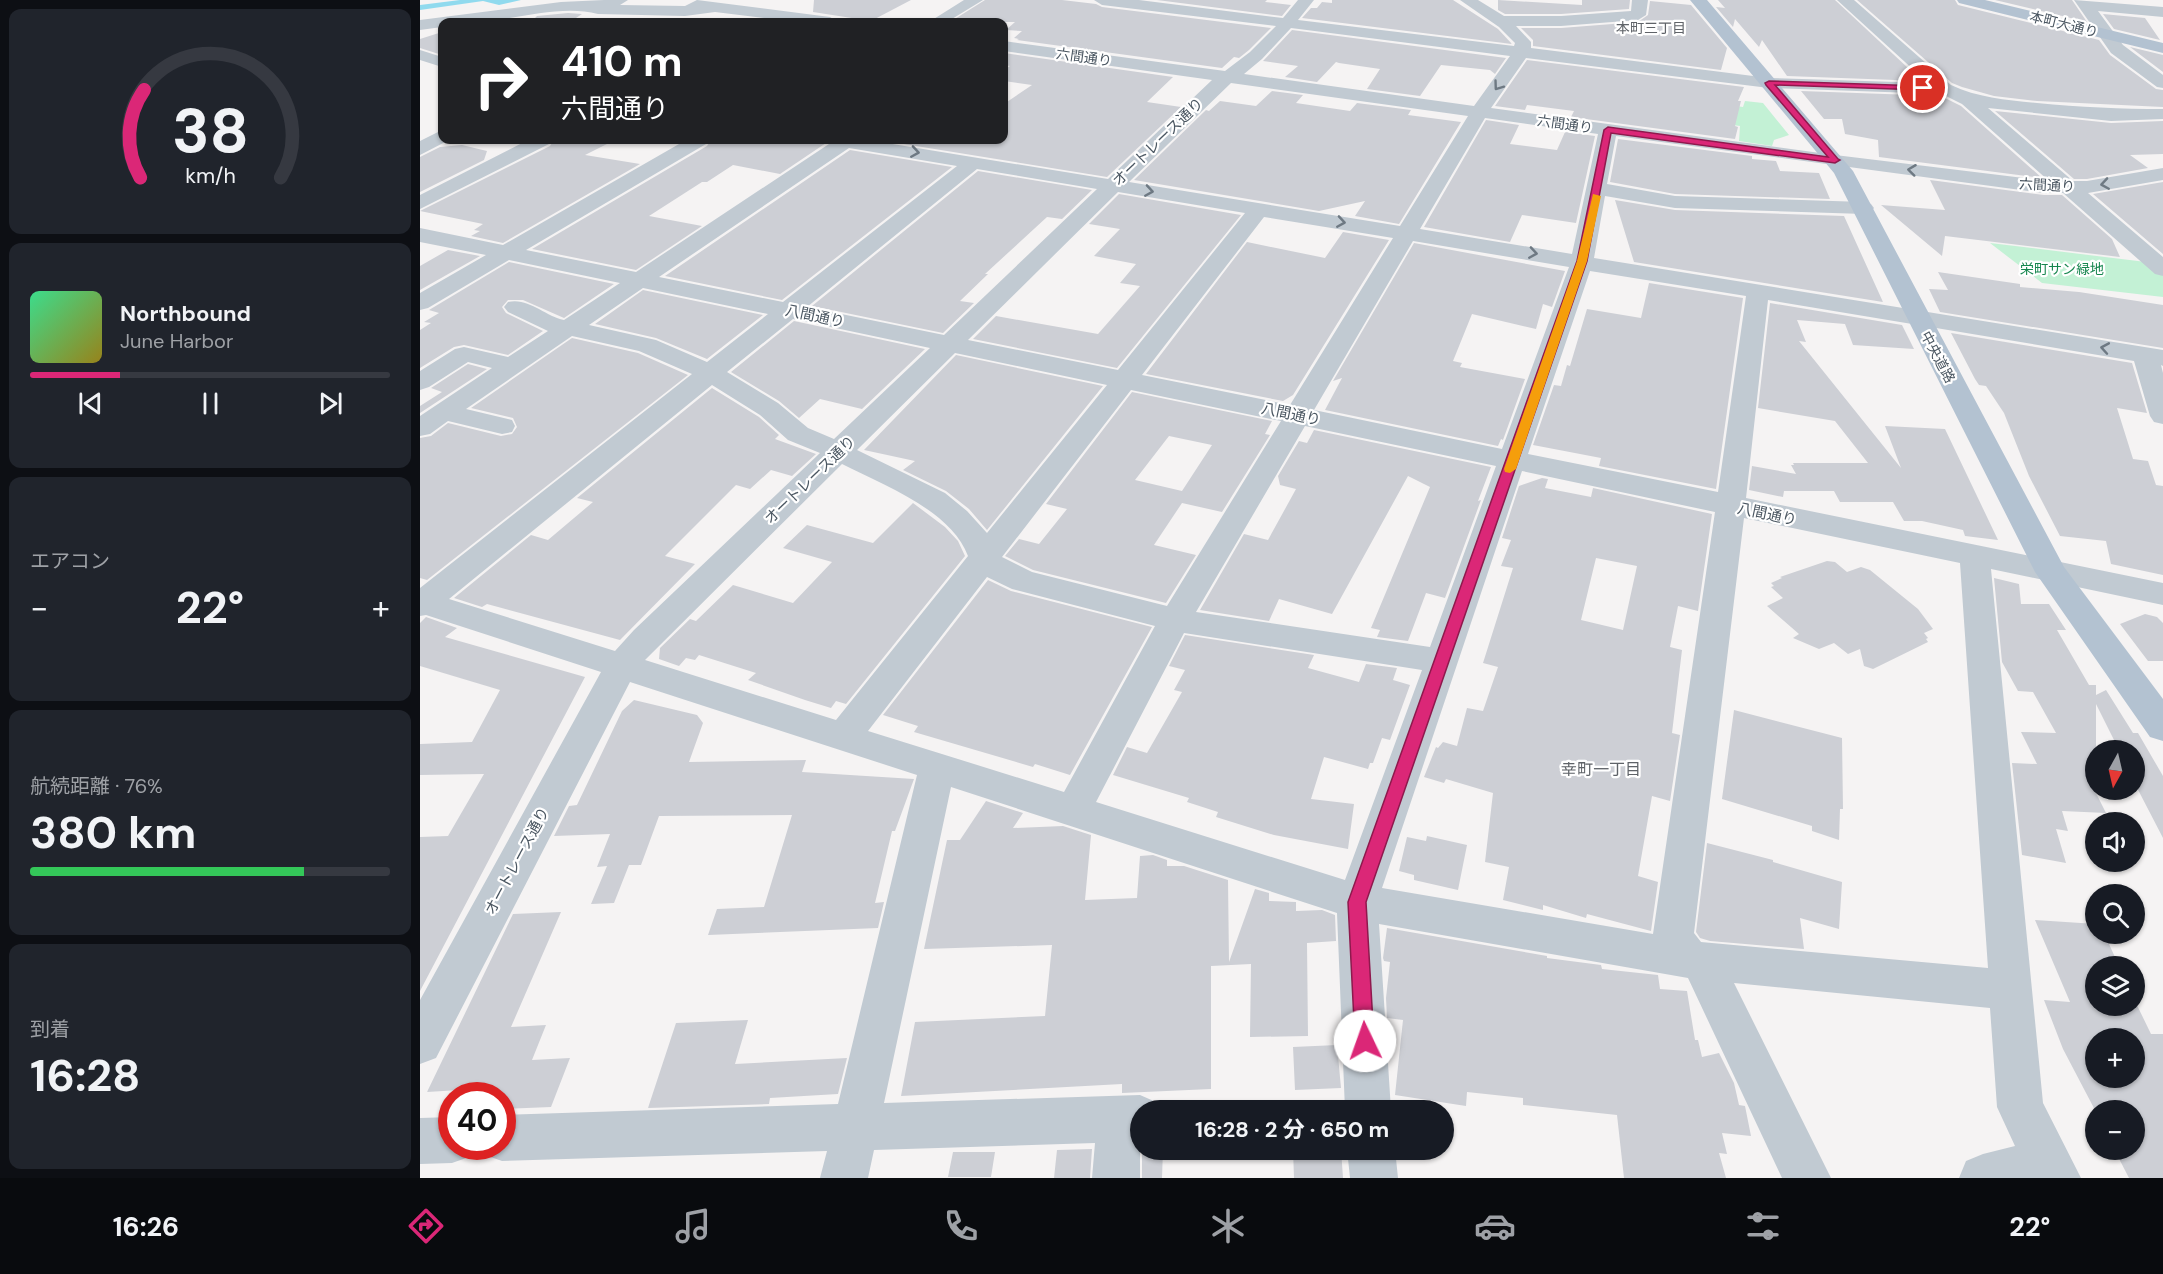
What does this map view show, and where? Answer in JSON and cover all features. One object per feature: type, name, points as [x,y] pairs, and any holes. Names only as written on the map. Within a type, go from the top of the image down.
[{"type":"main road","name":"中央道路","points":[[1698,0],[1835,160],[1864,208],[1917,316],[2051,572],[2163,727]]},
{"type":"main road","name":"本町大通り","points":[[1965,0],[2163,48]]},
{"type":"street","points":[[667,0],[717,15]]},
{"type":"street","points":[[944,18],[975,0]]},
{"type":"street","points":[[1102,0],[1769,83],[1951,92],[1996,104],[2111,115],[2163,114]]},
{"type":"street","name":"オートレース通り","points":[[420,1043],[622,664],[646,638],[1220,82],[1288,23],[1306,0]]},
{"type":"street","points":[[1073,810],[1175,620],[1479,112],[1522,51],[1523,42],[1501,21],[1468,0]]},
{"type":"street","points":[[1501,21],[1592,19],[1638,15],[1640,0]]},
{"type":"street","points":[[1845,0],[1951,92],[1968,100],[2163,269]]},
{"type":"street","points":[[2084,3],[2117,49],[2163,83]]},
{"type":"street","points":[[2084,3],[2163,12]]},
{"type":"street","points":[[581,18],[614,5]]},
{"type":"street","points":[[472,18],[540,9],[614,5],[685,10],[717,15],[741,5],[809,18]]},
{"type":"street","points":[[1574,58],[1592,19]]},
{"type":"street","points":[[420,25],[438,23]]},
{"type":"street","name":"六間通り","points":[[1008,47],[1608,130],[2069,188],[2163,174]]},
{"type":"street","points":[[1008,59],[1023,49]]},
{"type":"street","points":[[420,55],[438,61]]},
{"type":"street","points":[[1367,1100],[1357,902],[1582,261],[1608,130]]},
{"type":"street","points":[[420,149],[438,138]]},
{"type":"street","points":[[420,203],[534,144]]},
{"type":"street","points":[[420,303],[692,144]]},
{"type":"street","points":[[420,428],[570,328],[835,144]]},
{"type":"street","points":[[891,144],[974,162],[2154,356],[2163,416]]},
{"type":"street","points":[[421,603],[974,162]]},
{"type":"street","points":[[1598,189],[1675,202],[1864,208]]},
{"type":"street","points":[[844,736],[1127,380],[1260,208]]},
{"type":"street","name":"八間通り","points":[[420,235],[2163,594]]},
{"type":"street","points":[[1758,290],[1673,937],[1695,960],[1807,1178]]},
{"type":"street","points":[[516,307],[532,317],[647,345],[710,373],[769,410],[798,434],[840,452],[935,500],[957,518],[979,544],[985,560],[1000,571],[1023,581],[1175,620],[1442,661]]},
{"type":"street","points":[[420,382],[464,354],[514,366]]},
{"type":"street","points":[[445,412],[502,426]]},
{"type":"street","points":[[1975,556],[2020,1107],[2053,1170],[1983,1178]]},
{"type":"street","points":[[421,603],[622,664],[1357,902],[1695,960],[2012,990]]},
{"type":"street","points":[[844,1178],[936,766]]},
{"type":"street","points":[[516,1138],[1130,1118],[1116,1178]]},
{"type":"street","points":[[420,1141],[438,1140]]},
{"type":"street","points":[[1372,1160],[1374,1178]]},
{"type":"green space","points":[[1703,101],[1743,107],[1745,101],[1763,103],[1789,135],[1774,140],[1772,146],[1739,141],[1740,126],[1698,120]]},
{"type":"green space","name":"栄町サン緑地","points":[[1990,243],[2146,262],[2163,276],[2163,297],[2042,283]]},
{"type":"water","points":[[460,0],[521,0],[499,5],[483,1],[420,10],[420,5]]},
{"type":"building","points":[[814,0],[911,0],[877,18],[852,18],[813,12]]},
{"type":"building","points":[[985,0],[1062,0],[1271,28],[1249,50],[1239,58],[1234,57],[1222,68],[1017,40],[1019,39],[1014,38],[1022,31],[1008,30],[1015,22],[1008,22],[1008,18],[956,18]]},
{"type":"building","points":[[1157,0],[1267,0],[1265,2],[1291,5],[1282,16]]},
{"type":"building","points":[[1332,0],[1453,0],[1498,29],[1512,44],[1302,18],[1311,8],[1317,8],[1322,2],[1332,3]]},
{"type":"building","points":[[1498,0],[1582,5],[1582,0],[1630,0],[1629,9],[1561,14],[1505,14],[1498,10]]},
{"type":"building","points":[[1718,0],[1835,0],[1922,81],[1787,76],[1762,40],[1759,47],[1735,19],[1733,27],[1716,7],[1725,8]]},
{"type":"building","points":[[1857,0],[1955,0],[1958,5],[2099,40],[2110,55],[2156,89],[2163,90],[2163,107],[2037,101],[1994,96],[1962,87],[1952,83]]},
{"type":"building","points":[[1995,0],[2072,0],[2087,22]]},
{"type":"building","points":[[1650,1],[1691,5],[1727,48],[1721,70],[1533,46],[1533,40],[1521,28],[1561,28],[1638,22],[1648,15]]},
{"type":"building","points":[[582,14],[576,18],[535,18],[537,16]]},
{"type":"building","points":[[2103,14],[2145,18],[2160,40],[2114,29]]},
{"type":"building","points":[[1292,30],[1506,58],[1495,74],[1490,70],[1441,65],[1420,96],[1367,89],[1380,69],[1336,62],[1317,82],[1285,77],[1298,66],[1263,61]]},
{"type":"building","points":[[438,33],[438,54],[420,48],[420,39]]},
{"type":"building","points":[[2130,47],[2163,55],[2163,72]]},
{"type":"building","points":[[1008,54],[1173,77],[1147,102],[1181,107],[1107,177],[904,144],[1008,144],[1008,101],[1032,85],[1008,82],[1008,67],[1010,66],[1008,66]]},
{"type":"building","points":[[1527,60],[1744,87],[1738,101],[1741,101],[1735,126],[1738,127],[1735,139],[1571,117],[1574,111],[1527,105],[1525,110],[1495,106]]},
{"type":"building","points":[[1272,91],[1303,95],[1296,103],[1350,111],[1357,103],[1411,110],[1408,115],[1461,122],[1399,224],[1355,216],[1365,201],[1319,211],[1134,180],[1206,110],[1209,111],[1220,101],[1256,106]]},
{"type":"building","points":[[1801,91],[1941,96],[1961,106],[2042,178],[1879,157],[1878,140],[1845,134],[1842,119],[1824,119]]},
{"type":"building","points":[[1995,111],[2111,123],[2163,121],[2163,154],[2130,155],[2148,168],[2087,179],[2074,179]]},
{"type":"building","points":[[1486,120],[1519,125],[1510,144],[1557,150],[1565,132],[1595,136],[1576,223],[1522,215],[1510,242],[1424,227]]},
{"type":"building","points":[[1618,139],[1752,156],[1752,159],[1776,161],[1780,171],[1819,173],[1830,199],[1675,194],[1610,182]]},
{"type":"building","points":[[551,144],[607,144],[585,155],[640,164],[503,243],[471,236],[480,231],[474,230],[483,224],[420,211]]},
{"type":"building","points":[[708,144],[825,144],[780,174],[733,165],[649,216],[702,226],[636,270],[532,249]]},
{"type":"building","points":[[462,145],[487,151],[484,160],[420,192],[420,157],[440,147]]},
{"type":"building","points":[[850,150],[952,167],[782,300],[665,276]]},
{"type":"building","points":[[978,171],[1092,190],[1062,219],[1047,217],[985,274],[988,274],[960,301],[974,303],[943,333],[812,306]]},
{"type":"building","points":[[1930,180],[2044,195],[2062,195],[2112,239],[2120,257],[1945,236],[1942,256],[1881,205],[1945,210]]},
{"type":"building","points":[[2163,182],[2163,254],[2093,194]]},
{"type":"building","points":[[1119,194],[1241,215],[1117,368],[973,339],[996,316],[1098,334],[1140,286],[1120,283],[1136,264],[1094,256],[1120,229],[1089,224]]},
{"type":"building","points":[[1615,200],[1675,210],[1844,216],[1883,302],[1634,262]]},
{"type":"building","points":[[1343,232],[1389,240],[1293,395],[1283,401],[1146,374],[1247,242],[1325,258]]},
{"type":"building","points":[[1414,243],[1565,271],[1552,307],[1543,304],[1536,329],[1472,314],[1453,361],[1462,363],[1460,367],[1525,379],[1503,440],[1501,439],[1498,446],[1325,410],[1342,378],[1333,381]]},
{"type":"building","points":[[448,250],[480,256],[420,290],[420,266]]},
{"type":"building","points":[[509,262],[614,284],[564,318],[523,300],[508,300],[502,307],[506,313],[543,331],[508,355],[464,345],[454,347],[420,368],[420,330],[431,323],[424,322],[439,313],[429,310]]},
{"type":"building","points":[[1938,272],[2020,284],[2020,287],[2079,292],[2163,305],[2163,348],[1940,312],[1929,289],[1948,290]]},
{"type":"building","points":[[1649,283],[1743,298],[1716,489],[1599,466],[1601,458],[1533,445],[1554,385],[1561,386],[1567,365],[1570,366],[1587,309],[1641,318]]},
{"type":"building","points":[[643,290],[763,315],[707,359],[656,338],[595,324]]},
{"type":"building","points":[[1770,303],[1902,325],[1914,349],[1853,345],[1845,324],[1797,320],[1806,342],[1799,341],[1901,468],[1885,426],[1945,429],[1998,540],[1965,536],[1963,530],[1922,521],[1904,521],[1893,502],[1840,502],[1834,491],[1784,491],[1783,497],[1749,490],[1752,466],[1796,474],[1791,465],[1794,465],[1793,463],[1868,463],[1835,421],[1758,408]]},
{"type":"building","points":[[794,321],[925,349],[862,409],[820,399],[799,418],[779,401],[731,372]]},
{"type":"building","points":[[1951,333],[2132,363],[2147,413],[2117,408],[2133,459],[2148,461],[2156,485],[2163,486],[2163,575],[2111,564],[2106,541],[2060,536],[2029,476],[2004,413],[1986,386],[1979,385],[1975,379]]},
{"type":"building","points":[[572,338],[638,353],[688,375],[427,580],[420,578],[420,438],[431,436],[448,423],[501,436],[512,434],[517,427],[513,418],[471,408]]},
{"type":"building","points":[[956,355],[1103,386],[987,530],[969,509],[946,491],[903,470],[915,461],[864,450]]},
{"type":"building","points":[[468,364],[487,369],[420,413],[420,406],[442,392],[431,388]]},
{"type":"building","points":[[712,388],[759,417],[779,435],[775,439],[816,454],[792,476],[771,470],[750,489],[736,485],[665,556],[695,564],[620,640],[487,604],[482,607],[454,598],[531,535],[548,540],[593,502],[577,498]]},
{"type":"building","points":[[1132,392],[1272,421],[1265,434],[1270,435],[1222,512],[1182,503],[1154,545],[1196,555],[1166,603],[1033,570],[1005,556],[1019,539],[1039,544],[1067,509],[1046,504]],"holes":[[[1169,436],[1212,445],[1182,491],[1135,480]]]},
{"type":"building","points":[[1314,430],[1491,467],[1445,598],[1426,593],[1408,641],[1377,637],[1380,630],[1371,628],[1430,487],[1408,476],[1332,614],[1279,599],[1269,621],[1200,610],[1244,534],[1268,540],[1296,489],[1280,485],[1278,476],[1299,441],[1307,443]]},
{"type":"building","points":[[1542,478],[1548,479],[1545,488],[1591,497],[1593,488],[1712,514],[1698,611],[1678,606],[1670,647],[1682,650],[1672,733],[1680,735],[1670,801],[1652,796],[1638,876],[1658,882],[1651,931],[1587,914],[1586,918],[1543,905],[1543,910],[1503,900],[1509,867],[1485,862],[1493,793],[1446,779],[1444,783],[1424,777],[1436,747],[1438,748],[1443,742],[1457,746],[1467,708],[1483,711],[1498,667],[1483,663],[1513,568],[1501,566],[1511,540],[1502,538],[1519,486]],"holes":[[[1596,558],[1637,566],[1623,630],[1581,620]]]},
{"type":"building","points":[[913,503],[945,527],[958,541],[965,556],[846,704],[836,701],[831,708],[805,700],[748,680],[756,673],[699,655],[695,660],[686,658],[679,666],[659,659],[660,648],[690,619],[696,621],[733,585],[793,603],[832,562],[783,548],[807,525],[873,543]]},
{"type":"building","points":[[1827,561],[1835,562],[1847,572],[1861,567],[1870,570],[1918,609],[1933,629],[1924,633],[1928,642],[1873,669],[1864,666],[1860,649],[1848,654],[1834,643],[1819,649],[1793,638],[1799,634],[1767,606],[1783,598],[1771,587],[1774,586],[1771,583],[1782,578],[1780,577]]},
{"type":"building","points":[[1994,578],[2019,584],[2021,604],[2049,604],[2066,630],[2057,630],[2089,685],[2096,685],[2096,695],[2106,690],[2133,733],[2138,733],[2142,740],[2114,740],[2096,704],[2096,740],[2085,740],[2085,800],[2100,800],[2106,812],[2062,811],[2068,831],[2056,829],[2066,863],[2022,855],[2012,763],[2037,764],[2021,732],[2056,733],[2033,692],[2018,691],[2002,662]]},
{"type":"building","points":[[988,580],[1011,591],[1152,627],[1070,775],[1035,764],[1033,767],[914,732],[918,726],[883,715]]},
{"type":"building","points":[[2145,614],[2157,617],[2163,623],[2163,661],[2148,661],[2120,624]]},
{"type":"building","points":[[426,617],[457,628],[445,637],[585,677],[420,991],[420,837],[448,836],[484,774],[420,775],[420,744],[472,742],[500,690],[420,666],[420,623]]},
{"type":"building","points":[[1185,635],[1314,655],[1308,668],[1359,682],[1366,664],[1397,668],[1393,680],[1410,685],[1390,740],[1382,738],[1373,763],[1370,763],[1368,769],[1324,757],[1311,799],[1354,804],[1348,849],[1274,835],[1216,817],[1218,812],[1187,802],[1189,798],[1113,775],[1127,747],[1147,753],[1182,692],[1174,690],[1185,670],[1169,666]]},
{"type":"building","points":[[634,700],[697,715],[703,723],[689,762],[806,760],[802,772],[914,779],[895,831],[892,831],[875,903],[884,902],[878,928],[708,935],[717,909],[764,907],[792,815],[659,816],[641,865],[629,865],[614,903],[591,904],[607,866],[597,867],[610,834],[554,836],[569,806],[577,805],[622,711]]},
{"type":"building","points":[[1734,710],[1842,738],[1843,809],[1840,809],[1839,840],[1812,831],[1812,826],[1722,799]]},
{"type":"building","points":[[2145,745],[2163,776],[2163,838],[2143,800]]},
{"type":"building","points":[[986,801],[1023,813],[1013,828],[1063,826],[1091,835],[1085,900],[1137,898],[1140,856],[1153,855],[1167,860],[1167,866],[1184,866],[1228,880],[1229,962],[1255,889],[1269,893],[1269,901],[1296,902],[1296,911],[1322,910],[1335,915],[1336,941],[1307,943],[1308,1036],[1250,1037],[1251,964],[1211,966],[1211,1089],[1122,1093],[1122,1084],[901,1096],[915,1022],[1045,1016],[1052,945],[924,949],[947,840],[960,840]]},
{"type":"building","points":[[1427,836],[1467,845],[1458,890],[1414,880],[1414,875],[1399,871],[1407,837],[1426,841]]},
{"type":"building","points":[[1707,843],[1773,860],[1773,862],[1842,882],[1839,929],[1800,918],[1804,949],[1710,941],[1700,938],[1696,932]]},
{"type":"building","points":[[561,912],[511,1027],[546,1025],[532,1060],[570,1058],[551,1107],[516,1108],[516,1082],[438,1082],[438,1091],[427,1092],[513,914]]},
{"type":"building","points":[[2035,920],[2085,923],[2085,944],[2109,944],[2114,956],[2085,956],[2085,1016],[2142,1016],[2151,1034],[2163,1034],[2163,1178],[2129,1178],[2120,1160],[2145,1160],[2145,1100],[2090,1100],[2063,1049],[2044,1000],[2070,1002]]},
{"type":"building","points":[[1387,928],[1547,956],[1547,958],[1601,965],[1602,969],[1658,975],[1660,989],[1687,991],[1695,1040],[1698,1040],[1702,1057],[1719,1053],[1734,1083],[1739,1105],[1745,1106],[1751,1136],[1722,1133],[1727,1154],[1719,1153],[1726,1178],[1624,1178],[1617,1115],[1523,1105],[1523,1098],[1467,1092],[1466,1106],[1454,1104],[1454,1100],[1427,1100],[1395,1095],[1403,1020],[1387,1018],[1386,998],[1390,962],[1384,961]]},
{"type":"building","points":[[748,1020],[735,1064],[847,1058],[838,1094],[770,1098],[769,1104],[648,1108],[676,1023]]},
{"type":"building","points":[[1337,1045],[1341,1088],[1295,1090],[1293,1047]]},
{"type":"building","points":[[1092,1149],[1090,1178],[1054,1178],[1057,1150]]},
{"type":"building","points":[[953,1152],[995,1152],[991,1177],[948,1177]]},
{"type":"building","points":[[1142,1160],[1163,1160],[1162,1178],[1142,1178]]},
{"type":"building","points":[[1293,1160],[1342,1160],[1343,1178],[1294,1178]]},
{"type":"slow traffic","points":[[1510,469],[1582,261],[1596,196]]},
{"type":"district","name":"本町三丁目","points":[[1651,28]]},
{"type":"district","name":"幸町一丁目","points":[[1601,769]]},
{"type":"route","points":[[1365,1041],[1357,902],[1582,261],[1608,130],[1835,160],[1769,83],[1923,88]]}]
